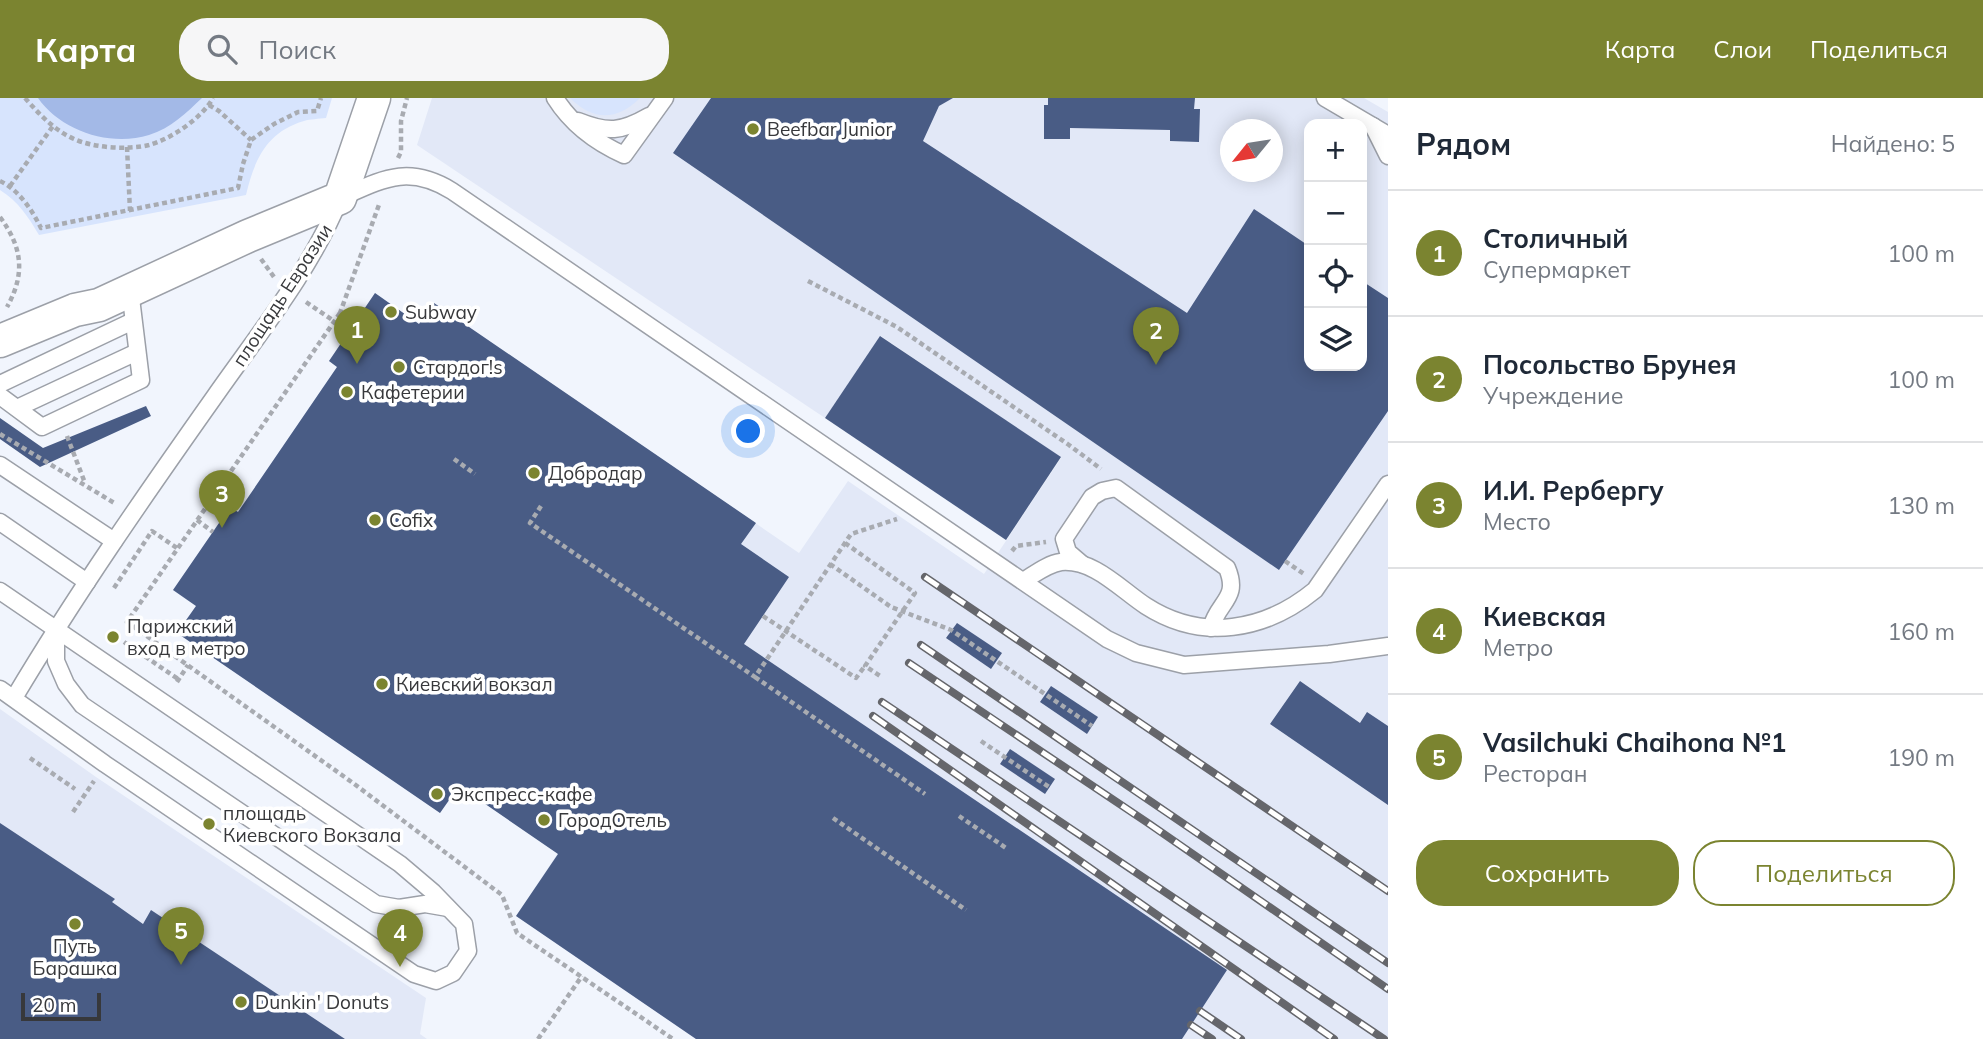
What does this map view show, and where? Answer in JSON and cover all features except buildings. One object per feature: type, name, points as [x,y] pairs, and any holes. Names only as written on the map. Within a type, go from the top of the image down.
[{"type":"street","points":[[340,198],[374,98]]},
{"type":"street","name":"площадь Евразии","points":[[0,341],[75,310],[99,305],[132,306],[248,236],[340,198]]},
{"type":"street","points":[[0,357],[81,320],[99,305]]},
{"type":"lane","points":[[555,98],[585,133],[624,155],[665,98]]},
{"type":"lane","points":[[1325,98],[1388,135]]},
{"type":"lane","points":[[569,117],[605,129],[622,130],[655,112]]},
{"type":"lane","points":[[1373,126],[1388,156]]},
{"type":"lane","points":[[340,198],[389,178],[410,175],[437,182],[1107,639],[1136,653],[1184,665],[1329,654],[1388,646]]},
{"type":"lane","name":"площадь Евразии","points":[[14,698],[56,628],[114,541],[289,290],[327,230],[340,198]]},
{"type":"lane","points":[[0,384],[132,306],[141,380],[42,427],[0,396]]},
{"type":"lane","points":[[17,408],[137,352]]},
{"type":"lane","points":[[0,465],[114,541]]},
{"type":"lane","points":[[1023,581],[1047,566],[1062,562],[1082,564],[1096,570],[1147,607],[1173,620],[1211,628],[1247,625],[1269,618],[1302,601],[1315,590],[1388,484]]},
{"type":"lane","points":[[1082,564],[1069,552],[1064,539],[1092,497],[1115,488],[1227,568],[1232,592],[1214,617],[1211,628]]},
{"type":"lane","points":[[0,522],[88,582]]},
{"type":"lane","points":[[0,591],[400,864],[433,892],[464,925],[468,951],[453,973],[436,981],[414,974],[105,764],[0,689]]},
{"type":"lane","points":[[56,628],[56,661],[66,684],[82,705],[376,904],[399,908],[425,904],[448,908]]},
{"type":"path","points":[[25,98],[45,121],[76,140],[112,148],[149,145],[182,130],[213,98]]},
{"type":"path","points":[[0,181],[10,186],[34,214],[41,228],[238,188],[251,140],[298,112],[317,111],[321,98]]},
{"type":"path","points":[[407,98],[401,121],[401,152],[340,313],[127,622],[354,783],[502,895],[517,933],[673,1039]]},
{"type":"path","points":[[209,105],[251,140]]},
{"type":"path","points":[[10,186],[53,126]]},
{"type":"path","points":[[127,147],[130,211]]},
{"type":"path","points":[[0,217],[13,237],[20,260],[15,292]]},
{"type":"path","points":[[808,281],[897,327],[1069,445],[1101,469],[1102,491]]},
{"type":"path","points":[[340,313],[355,323]]},
{"type":"path","points":[[65,432],[85,485]]},
{"type":"path","points":[[0,434],[111,501]]},
{"type":"path","points":[[454,459],[475,474]]},
{"type":"path","points":[[755,677],[851,534],[901,518],[911,503]]},
{"type":"path","points":[[541,506],[530,523],[925,794]]},
{"type":"path","points":[[197,520],[213,532]]},
{"type":"path","points":[[114,589],[152,531],[177,548]]},
{"type":"path","points":[[1001,566],[1016,546],[1064,539]]},
{"type":"path","points":[[763,616],[856,678],[915,593],[845,543]]},
{"type":"path","points":[[830,564],[882,602],[951,630],[1092,726]]},
{"type":"path","points":[[124,642],[178,679]]},
{"type":"path","points":[[171,690],[188,665]]},
{"type":"path","points":[[865,666],[880,677]]},
{"type":"path","points":[[981,741],[1049,787]]},
{"type":"path","points":[[30,758],[75,789]]},
{"type":"path","points":[[73,812],[96,777]]},
{"type":"path","points":[[959,816],[1006,848]]},
{"type":"path","points":[[833,818],[966,909]]},
{"type":"path","points":[[538,1039],[582,976]]},
{"type":"shaded area","points":[[0,98],[332,98],[326,118],[306,120],[291,126],[271,140],[253,171],[246,195],[39,235],[18,205],[0,190]]},
{"type":"shaded area","points":[[432,98],[1364,98],[1388,112],[1388,1039],[696,1039],[516,916],[558,853],[459,786],[440,813],[177,633],[196,606],[173,590],[230,507],[238,512],[337,367],[329,361],[375,293],[419,324],[434,303],[799,553],[848,481],[984,574],[1061,458],[881,336],[825,418],[417,145]]},
{"type":"shaded area","points":[[570,98],[640,98],[623,111],[605,115],[587,111]]},
{"type":"shaded area","points":[[0,709],[96,777],[426,998],[420,1034],[427,1039],[0,1039]]},
{"type":"water","points":[[38,98],[202,98],[178,120],[157,132],[118,139],[87,133],[73,127],[48,110]]},
{"type":"railway","points":[[925,577],[1388,891]]},
{"type":"railway","points":[[921,645],[1388,963]]},
{"type":"railway","points":[[909,663],[1148,823],[1388,989]]},
{"type":"railway","points":[[882,702],[1384,1039]]},
{"type":"railway","points":[[873,716],[1334,1039]]},
{"type":"railway","points":[[1200,1011],[1241,1039]]},
{"type":"railway","points":[[1191,1025],[1212,1039]]},
{"type":"place","name":"Beefbar Junior","points":[[753,129]]},
{"type":"place","name":"Subway","points":[[391,312]]},
{"type":"place","name":"Столичный","points":[[357,364]]},
{"type":"place","name":"Посольство Брунея","points":[[1156,365]]},
{"type":"place","name":"Стардог!s","points":[[399,367]]},
{"type":"place","name":"Кафетерии","points":[[347,392]]},
{"type":"place","name":"Добродар","points":[[534,473]]},
{"type":"place","name":"Cofix","points":[[375,520]]},
{"type":"place","name":"И.И. Рербергу","points":[[222,528]]},
{"type":"place","name":"Парижский вход в метро","points":[[113,637]]},
{"type":"place","name":"Киевский вокзал","points":[[382,684]]},
{"type":"place","name":"Экспресс-кафе","points":[[437,794]]},
{"type":"place","name":"ГородОтель","points":[[544,820]]},
{"type":"place","name":"площадь Киевского Вокзала","points":[[209,824]]},
{"type":"place","name":"Путь Барашка","points":[[75,924]]},
{"type":"place","name":"Vasilchuki Chaihona №1","points":[[181,965]]},
{"type":"place","name":"Киевская","points":[[400,967]]},
{"type":"place","name":"Dunkin' Donuts","points":[[241,1002]]}]
